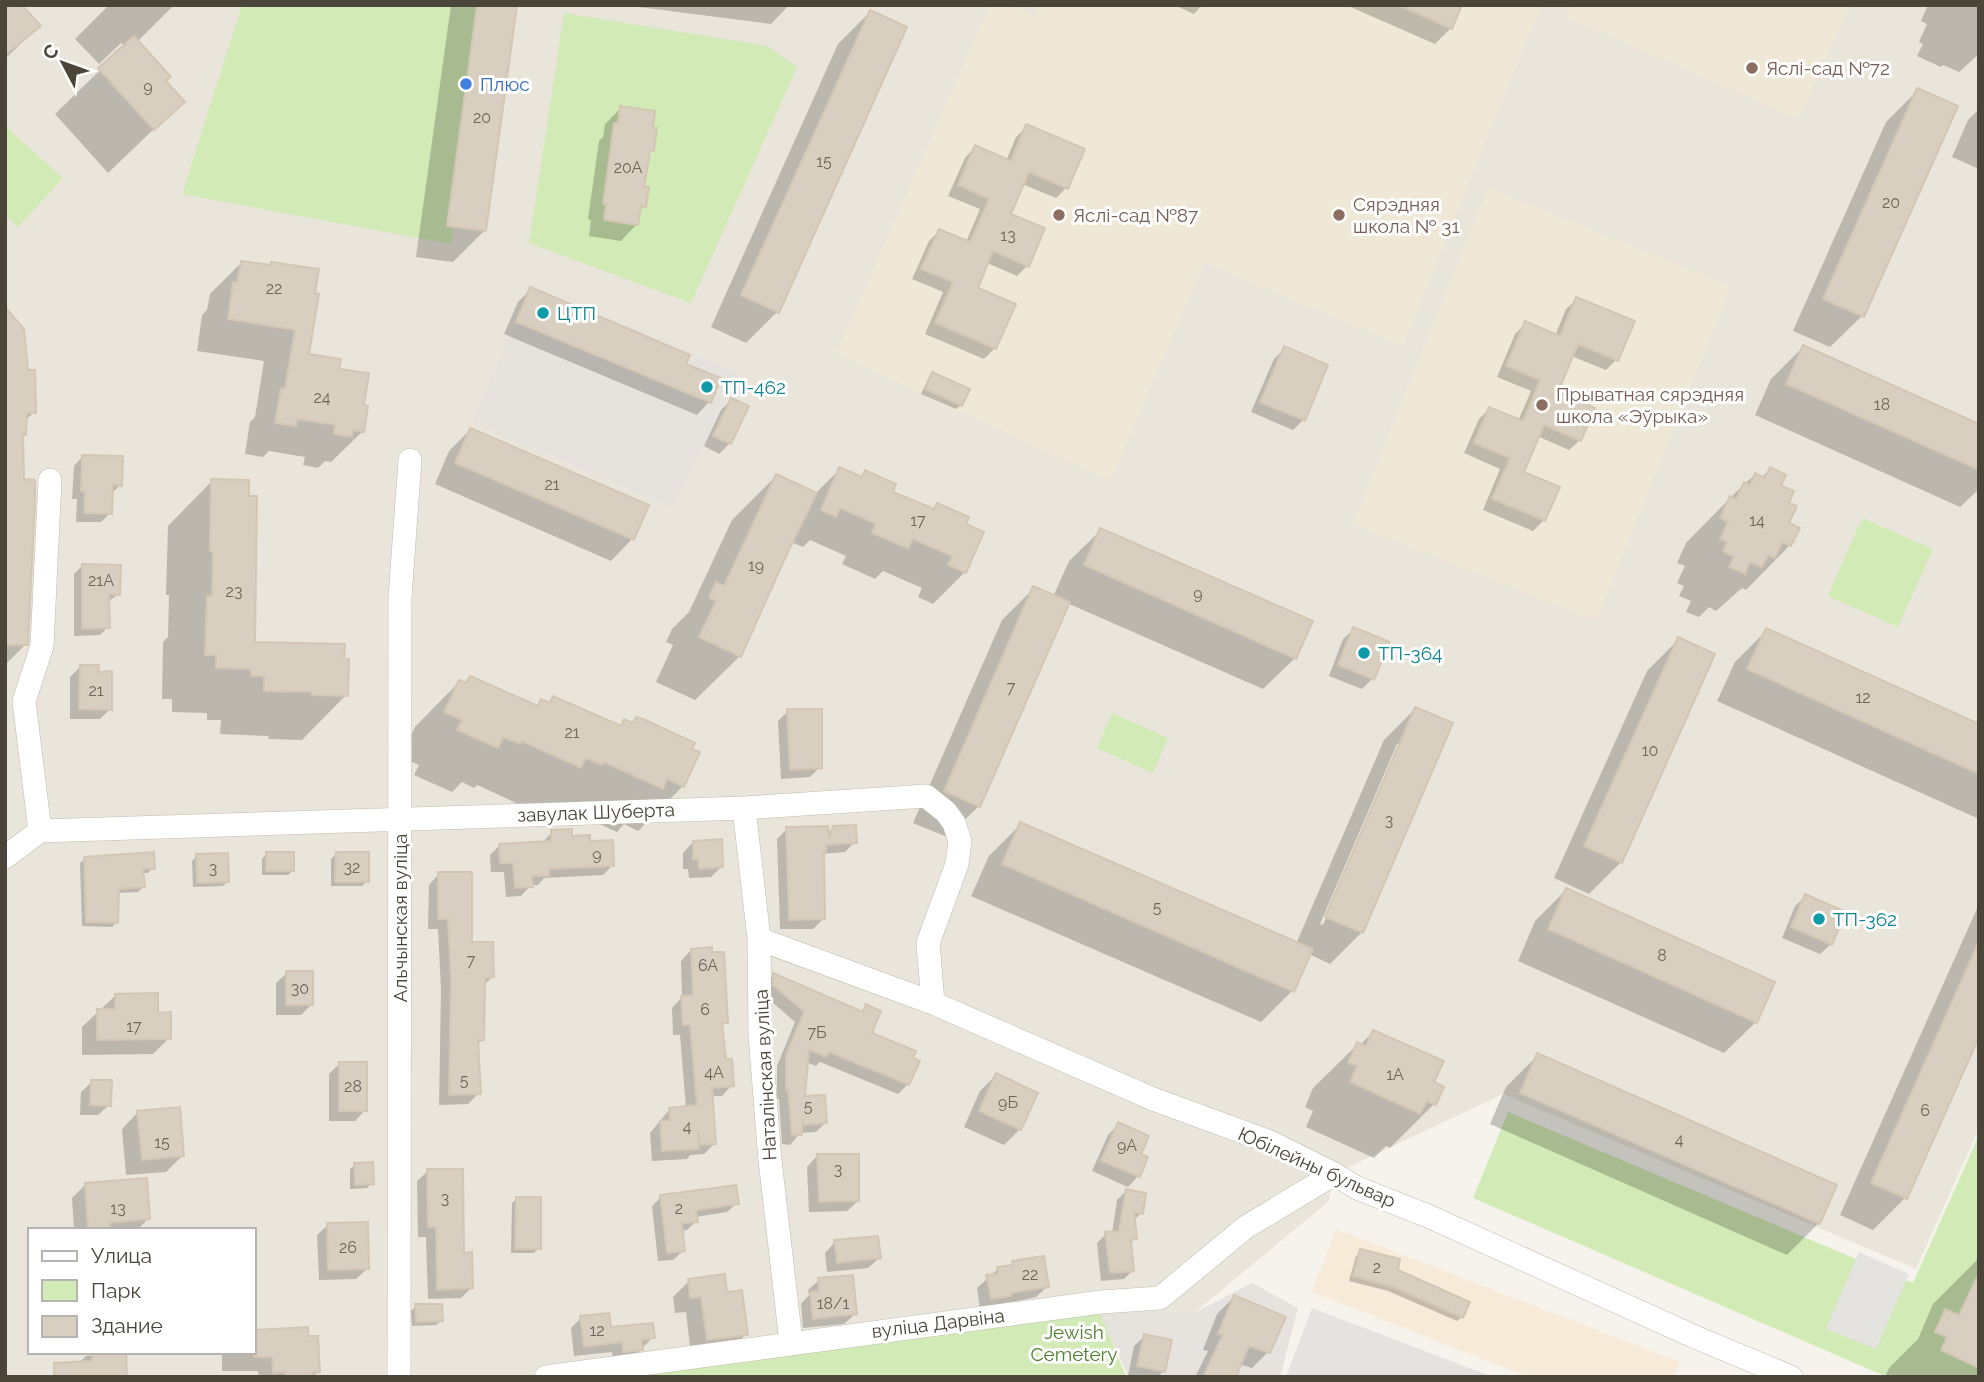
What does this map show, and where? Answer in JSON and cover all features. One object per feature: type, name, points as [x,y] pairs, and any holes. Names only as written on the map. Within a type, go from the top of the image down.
[{"type":"street","name":"Альчынская вуліца","points":[[399,1377],[400,597],[410,460]]},
{"type":"street","points":[[5,857],[40,831],[24,701],[41,646],[50,480]]},
{"type":"street","name":"завулак Шуберта","points":[[40,831],[744,808],[926,796],[946,812],[954,823],[960,841],[957,864],[928,943],[933,1003]]},
{"type":"street","name":"Наталінская вуліца","points":[[744,808],[759,939],[761,1047],[770,1160],[791,1342]]},
{"type":"street","name":"Юбілейны бульвар","points":[[759,939],[933,1003],[1153,1099],[1270,1142],[1357,1188],[1427,1216],[1695,1337],[1791,1377]]},
{"type":"street","name":"вуліца Дарвіна","points":[[546,1377],[1101,1301],[1160,1298],[1246,1227],[1334,1174]]},
{"type":"shaded area","points":[[5,5],[1979,5],[1979,1128],[1916,1269],[1503,1094],[1334,1174],[1329,1201],[1194,1313],[1095,1306],[627,1377],[5,1377]]},
{"type":"shaded area","points":[[990,5],[1009,5],[1037,16],[1038,5],[1541,5],[1403,346],[1204,263],[1110,481],[836,354]]},
{"type":"shaded area","name":"Яслі-сад №72","points":[[1571,5],[1850,5],[1798,119],[1566,17]]},
{"type":"shaded area","name":"Прыватная сярэдняя школа «Эўрыка»","points":[[1488,188],[1731,286],[1596,621],[1353,524]]},
{"type":"shaded area","points":[[532,285],[739,373],[673,508],[472,422]]},
{"type":"shaded area","points":[[1336,1229],[1680,1362],[1674,1377],[1529,1377],[1312,1292]]},
{"type":"shaded area","points":[[1859,1252],[1909,1274],[1876,1349],[1826,1329]]},
{"type":"shaded area","points":[[1252,1283],[1298,1308],[1280,1377],[1129,1377],[1095,1306],[1194,1313]]},
{"type":"shaded area","points":[[1312,1308],[1493,1377],[1286,1377]]},
{"type":"green space","points":[[242,5],[478,5],[451,244],[182,194]]},
{"type":"green space","points":[[564,13],[767,46],[797,67],[691,303],[529,243]]},
{"type":"green space","points":[[5,126],[63,178],[18,227],[5,215]]},
{"type":"green space","points":[[1862,518],[1933,549],[1898,627],[1828,596]]},
{"type":"green space","points":[[1112,713],[1168,738],[1153,773],[1097,748]]},
{"type":"green space","points":[[1508,1112],[1913,1283],[1979,1135],[1979,1377],[1887,1377],[1473,1198]]},
{"type":"green space","name":"Jewish Cemetery","points":[[1097,1305],[1126,1377],[629,1377]]},
{"type":"building","points":[[5,5],[22,5],[41,26],[5,55]]},
{"type":"building","points":[[477,5],[517,5],[486,231],[447,226]]},
{"type":"building","points":[[1398,5],[1462,5],[1452,29]]},
{"type":"building","points":[[870,10],[907,27],[779,313],[741,295]]},
{"type":"building","points":[[134,36],[171,77],[166,81],[185,102],[154,130],[98,68]]},
{"type":"building","points":[[1917,88],[1958,106],[1864,317],[1823,299]]},
{"type":"building","points":[[620,106],[655,111],[653,127],[657,128],[654,151],[650,151],[644,187],[649,187],[646,207],[641,206],[638,225],[604,220],[606,204],[603,204],[614,123],[618,123]]},
{"type":"building","points":[[1026,124],[1085,149],[1068,189],[1029,172],[1011,214],[1045,228],[1029,267],[993,251],[978,288],[1016,304],[996,349],[935,323],[953,282],[921,269],[939,229],[970,242],[989,199],[958,185],[975,145],[1011,161]]},
{"type":"building","points":[[241,261],[319,269],[315,293],[319,294],[309,354],[341,359],[339,369],[369,373],[364,405],[368,406],[364,432],[353,430],[352,437],[334,434],[335,425],[297,419],[296,426],[275,423],[281,388],[285,389],[295,330],[228,319],[233,282],[237,282]]},
{"type":"building","points":[[530,287],[690,355],[686,364],[721,378],[711,403],[516,322]]},
{"type":"building","points":[[1576,297],[1635,321],[1618,361],[1578,344],[1558,392],[1595,408],[1581,441],[1544,425],[1524,472],[1560,487],[1545,521],[1492,499],[1510,458],[1474,443],[1489,407],[1523,421],[1540,380],[1506,366],[1525,321],[1560,336]]},
{"type":"building","points":[[5,307],[24,329],[28,370],[35,370],[36,413],[27,413],[26,435],[23,435],[24,479],[35,480],[28,645],[5,645]]},
{"type":"building","points":[[1803,345],[1979,424],[1979,470],[1786,384]]},
{"type":"building","points":[[1284,346],[1328,365],[1305,421],[1260,402]]},
{"type":"building","points":[[932,372],[970,389],[962,406],[925,389]]},
{"type":"building","points":[[731,398],[749,406],[731,444],[713,436]]},
{"type":"building","points":[[470,428],[649,505],[634,540],[455,463]]},
{"type":"building","points":[[82,455],[123,456],[122,486],[113,485],[112,514],[84,513],[85,491],[81,491]]},
{"type":"building","points":[[839,467],[862,477],[865,470],[896,484],[893,492],[934,509],[937,503],[969,517],[966,524],[984,532],[966,573],[948,565],[952,556],[913,539],[908,548],[872,533],[876,524],[840,508],[836,517],[821,510]]},
{"type":"building","points":[[1770,467],[1786,475],[1781,486],[1794,491],[1789,503],[1797,506],[1789,523],[1800,528],[1791,546],[1782,542],[1775,558],[1768,555],[1762,567],[1750,562],[1745,574],[1729,567],[1734,557],[1723,551],[1727,542],[1720,539],[1728,522],[1720,518],[1730,496],[1736,499],[1744,482],[1750,485],[1755,473],[1765,478]]},
{"type":"building","points":[[776,474],[817,493],[741,657],[699,637],[716,601],[709,597],[716,582],[724,586]]},
{"type":"building","points":[[211,479],[249,480],[249,496],[257,496],[255,642],[345,644],[344,659],[349,659],[348,696],[264,691],[264,676],[251,676],[251,669],[216,668],[216,655],[205,655],[207,596],[212,596]]},
{"type":"building","points":[[1100,528],[1313,621],[1296,659],[1084,565]]},
{"type":"building","points":[[82,564],[121,565],[120,595],[109,594],[110,628],[82,629]]},
{"type":"building","points":[[1033,586],[1070,602],[980,807],[944,791]]},
{"type":"building","name":"ТП-364","points":[[1353,627],[1390,642],[1374,680],[1338,665]]},
{"type":"building","points":[[1766,628],[1979,724],[1979,774],[1747,669]]},
{"type":"building","points":[[1678,637],[1715,654],[1622,863],[1584,846]]},
{"type":"building","points":[[80,665],[99,665],[98,672],[112,671],[112,710],[79,709]]},
{"type":"building","points":[[470,676],[538,706],[541,699],[550,703],[553,696],[621,726],[624,719],[633,723],[636,717],[643,719],[695,743],[692,749],[700,752],[684,787],[667,779],[663,789],[604,762],[602,765],[586,758],[581,768],[522,741],[520,744],[503,737],[498,748],[457,730],[462,720],[444,712],[459,680],[466,683]]},
{"type":"building","points":[[1415,707],[1453,723],[1363,933],[1325,917]]},
{"type":"building","points":[[787,709],[822,709],[822,768],[790,770]]},
{"type":"building","points":[[1020,822],[1313,949],[1294,992],[1002,864]]},
{"type":"building","points":[[856,825],[857,843],[826,845],[825,919],[789,920],[786,827],[828,826],[829,838],[833,826]]},
{"type":"building","points":[[572,829],[572,836],[590,835],[590,841],[613,840],[614,866],[549,869],[549,876],[532,876],[533,887],[515,888],[513,863],[500,863],[499,844],[551,841],[551,830]]},
{"type":"building","points":[[722,839],[723,867],[699,869],[698,859],[693,859],[693,841]]},
{"type":"building","points":[[154,852],[155,869],[143,869],[145,887],[119,889],[118,923],[86,922],[84,857]]},
{"type":"building","points":[[266,852],[294,852],[294,871],[266,871]]},
{"type":"building","points":[[336,852],[369,852],[369,882],[335,882]]},
{"type":"building","points":[[228,853],[229,882],[197,883],[196,854]]},
{"type":"building","points":[[438,872],[472,872],[472,942],[493,942],[494,977],[485,978],[484,1040],[478,1040],[481,1094],[449,1095],[451,979],[448,919],[438,919]]},
{"type":"building","points":[[1566,888],[1775,982],[1757,1023],[1548,929]]},
{"type":"building","name":"ТП-362","points":[[1805,894],[1846,912],[1832,945],[1791,927]]},
{"type":"building","points":[[1979,941],[1979,1037],[1907,1199],[1871,1183]]},
{"type":"building","points":[[712,947],[712,952],[724,952],[728,1023],[722,1023],[726,1059],[732,1059],[734,1086],[712,1088],[716,1144],[700,1145],[698,1131],[699,1149],[662,1151],[660,1121],[670,1120],[669,1108],[697,1105],[690,1025],[683,1025],[681,996],[693,995],[691,949]]},
{"type":"building","points":[[286,971],[313,971],[313,1005],[286,1005]]},
{"type":"building","points":[[773,973],[863,1012],[866,1004],[881,1011],[872,1033],[916,1051],[913,1058],[920,1061],[909,1085],[829,1052],[827,1057],[809,1050],[805,1096],[825,1095],[827,1123],[803,1125],[803,1119],[802,1135],[792,1135],[786,1090],[786,1055],[804,1012],[773,985]]},
{"type":"building","points":[[158,993],[158,1013],[171,1012],[171,1039],[97,1040],[97,1009],[115,1009],[115,994]]},
{"type":"building","points":[[1373,1030],[1444,1061],[1434,1082],[1444,1087],[1436,1105],[1427,1101],[1420,1114],[1350,1082],[1357,1066],[1348,1063],[1357,1042],[1366,1046]]},
{"type":"building","points":[[1537,1053],[1837,1185],[1820,1224],[1520,1093]]},
{"type":"building","points":[[339,1062],[367,1062],[367,1111],[339,1111]]},
{"type":"building","points":[[996,1073],[1038,1093],[1021,1130],[979,1111]]},
{"type":"building","points":[[91,1080],[112,1080],[111,1106],[90,1105]]},
{"type":"building","points":[[180,1107],[184,1156],[142,1160],[137,1111]]},
{"type":"building","points":[[1118,1122],[1149,1136],[1141,1154],[1148,1157],[1140,1177],[1101,1161]]},
{"type":"building","points":[[817,1154],[859,1154],[859,1201],[819,1202]]},
{"type":"building","points":[[373,1162],[374,1184],[355,1185],[354,1163]]},
{"type":"building","points":[[427,1169],[463,1169],[464,1253],[472,1252],[473,1288],[437,1290],[436,1227],[428,1227]]},
{"type":"building","points":[[147,1178],[150,1219],[110,1223],[110,1228],[88,1228],[85,1183]]},
{"type":"building","points":[[736,1185],[739,1204],[696,1210],[698,1222],[682,1223],[685,1251],[667,1253],[660,1195]]},
{"type":"building","points":[[1126,1189],[1146,1193],[1143,1214],[1134,1213],[1137,1239],[1131,1240],[1134,1271],[1110,1273],[1105,1232],[1119,1231]]},
{"type":"building","points":[[516,1197],[541,1197],[541,1249],[515,1249]]},
{"type":"building","points":[[368,1222],[369,1269],[328,1270],[327,1223]]},
{"type":"building","points":[[878,1236],[881,1258],[837,1263],[834,1240]]},
{"type":"building","points":[[1360,1249],[1400,1259],[1398,1270],[1470,1302],[1463,1318],[1393,1287],[1353,1276]]},
{"type":"building","points":[[1044,1256],[1049,1287],[991,1299],[986,1275],[998,1274],[997,1267],[1013,1265],[1012,1261]]},
{"type":"building","points":[[1979,1273],[1979,1368],[1941,1350],[1947,1337],[1935,1332],[1945,1309],[1959,1315]]},
{"type":"building","points":[[725,1274],[727,1292],[742,1290],[748,1335],[707,1340],[701,1297],[690,1298],[688,1279]]},
{"type":"building","points":[[853,1275],[857,1314],[813,1319],[810,1292],[819,1291],[818,1278]]},
{"type":"building","points":[[1234,1295],[1286,1317],[1270,1353],[1249,1346],[1236,1377],[1203,1377],[1223,1334],[1218,1334]]},
{"type":"building","points":[[415,1304],[442,1304],[443,1321],[416,1322]]},
{"type":"building","points":[[609,1313],[611,1327],[653,1323],[655,1338],[642,1340],[643,1350],[623,1352],[622,1342],[584,1347],[580,1316]]},
{"type":"building","points":[[308,1327],[308,1336],[318,1336],[320,1372],[312,1373],[312,1377],[285,1377],[285,1372],[273,1373],[272,1357],[254,1357],[256,1330]]},
{"type":"building","points":[[1144,1334],[1172,1340],[1165,1372],[1137,1366]]},
{"type":"building","points":[[92,1354],[126,1354],[127,1377],[54,1377],[54,1363],[92,1361]]},
{"type":"place","name":"Яслі-сад №72","points":[[1752,68]]},
{"type":"place","name":"Плюс","points":[[466,84]]},
{"type":"place","name":"Яслі-сад №87","points":[[1059,215]]},
{"type":"place","name":"Сярэдняя школа № 31","points":[[1339,215]]},
{"type":"place","name":"ЦТП","points":[[543,313]]},
{"type":"place","name":"ТП-462","points":[[707,387]]},
{"type":"place","name":"Прыватная сярэдняя школа «Эўрыка»","points":[[1542,405]]},
{"type":"place","name":"ТП-364","points":[[1364,653]]},
{"type":"place","name":"ТП-362","points":[[1819,919]]}]
